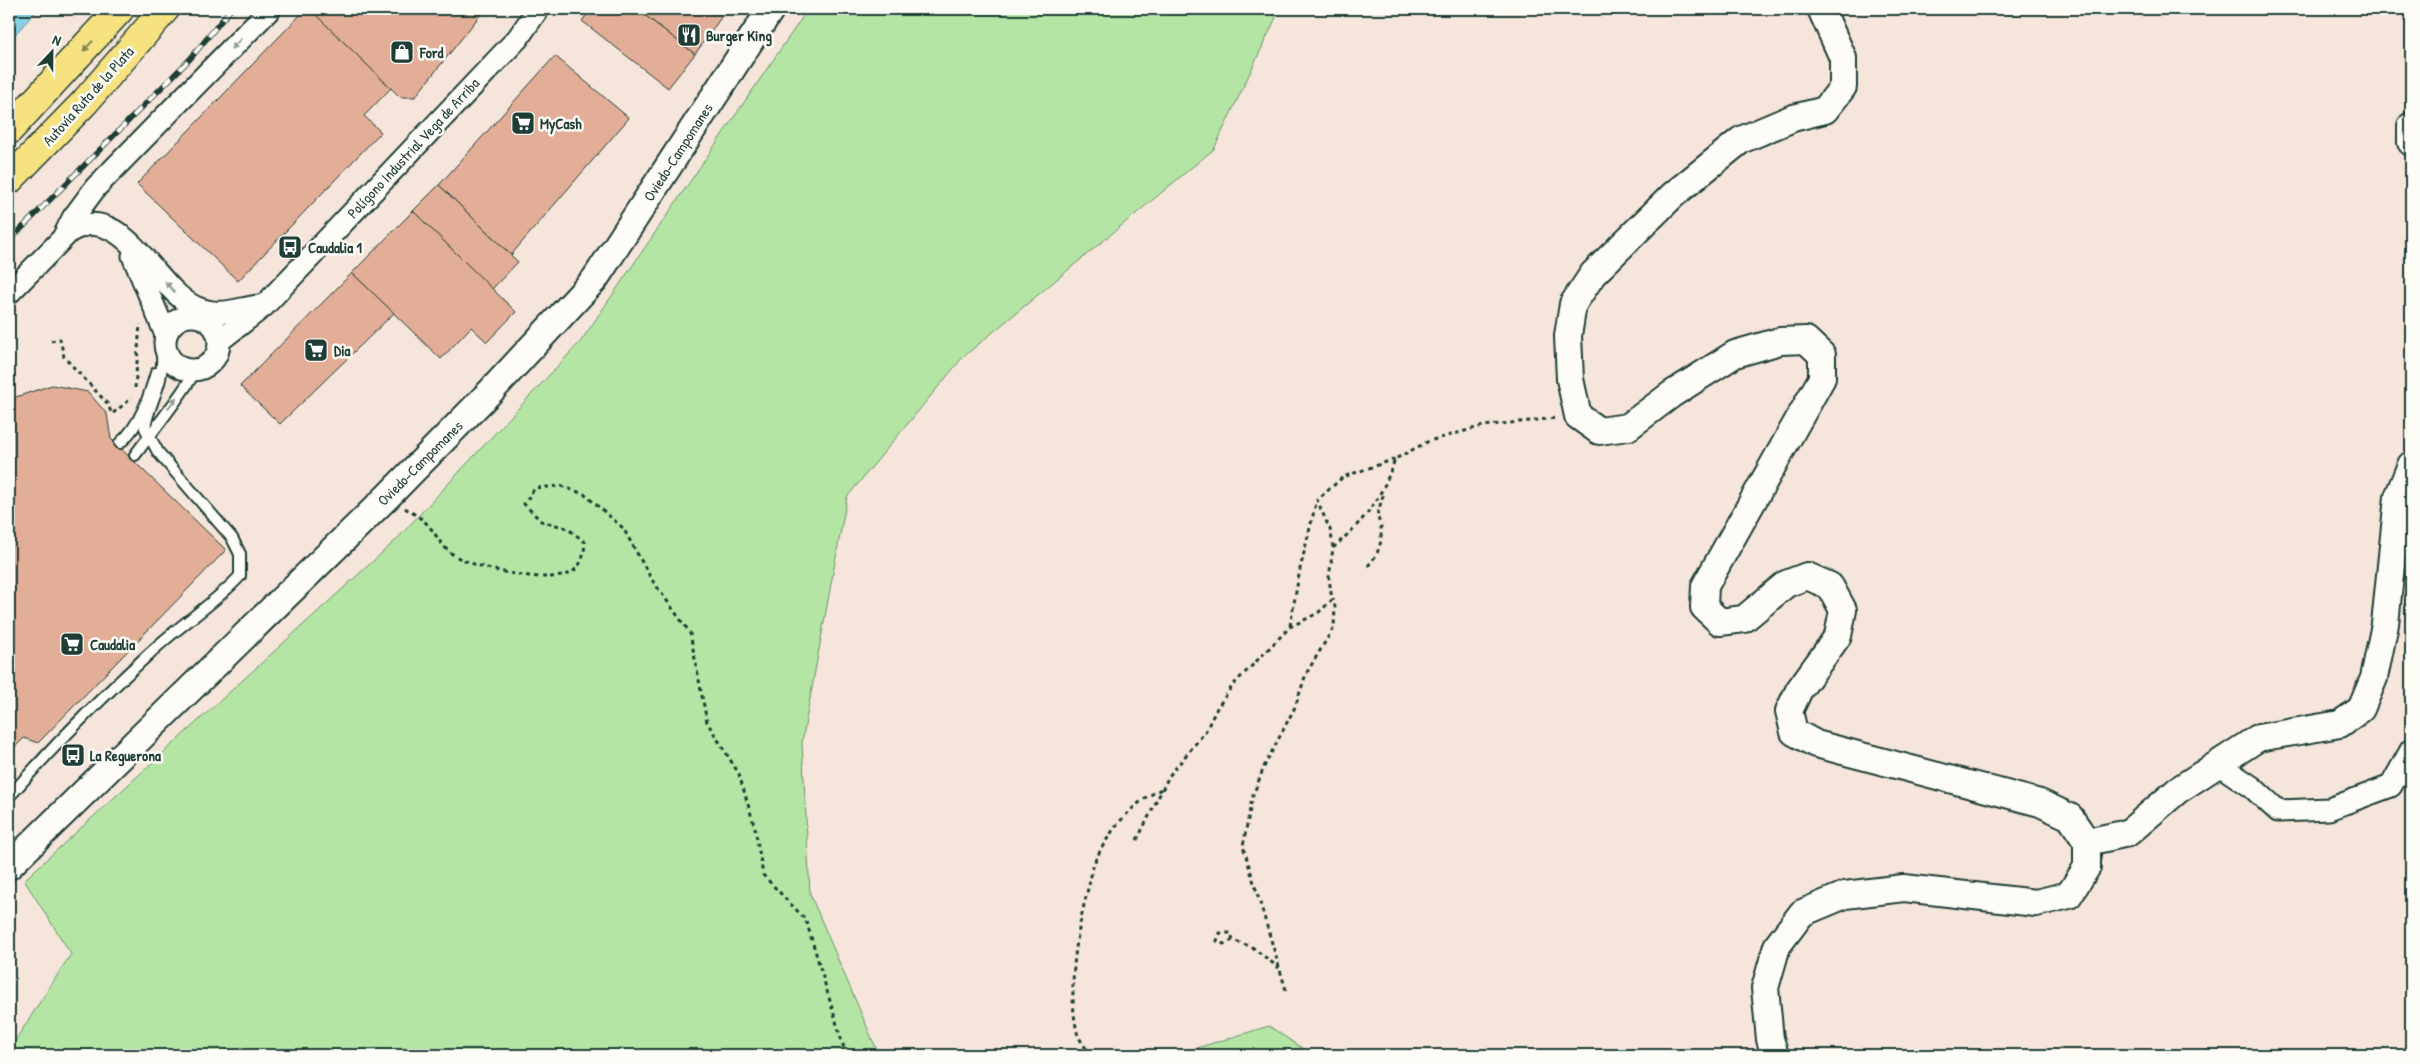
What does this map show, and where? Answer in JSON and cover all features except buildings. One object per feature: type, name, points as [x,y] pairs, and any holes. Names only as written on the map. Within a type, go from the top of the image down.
[{"type":"highway","points":[[9,130],[120,9]]},
{"type":"highway","name":"Autovía Ruta de la Plata","points":[[9,180],[84,103],[165,9]]},
{"type":"street","points":[[62,238],[84,201],[270,9]]},
{"type":"street","name":"Polígono Industrial Vega de Arriba","points":[[196,370],[210,362],[218,349],[219,341],[264,306],[518,38],[538,9]]},
{"type":"street","name":"Oviedo-Campomanes","points":[[9,866],[388,496],[491,391],[595,279],[771,9]]},
{"type":"street","points":[[1775,1055],[1770,1039],[1765,988],[1777,946],[1802,913],[1844,895],[1904,888],[2036,903],[2069,894],[2087,867],[2088,842],[2070,817],[2040,804],[1816,744],[1794,732],[1789,710],[1799,690],[1838,636],[1843,610],[1830,586],[1807,576],[1786,584],[1744,619],[1720,622],[1704,607],[1705,586],[1822,378],[1822,355],[1806,340],[1780,341],[1735,354],[1672,394],[1628,427],[1599,431],[1578,416],[1570,379],[1568,336],[1573,304],[1593,274],[1673,195],[1741,140],[1793,118],[1825,110],[1843,87],[1843,58],[1821,9]]},
{"type":"street","points":[[2411,126],[2411,142]]},
{"type":"street","points":[[97,224],[97,214],[102,192],[112,172]]},
{"type":"street","points":[[9,293],[62,238],[77,227],[97,224],[116,230],[185,301],[197,308],[228,313],[264,306]]},
{"type":"street","points":[[128,242],[164,346],[174,363],[196,370]]},
{"type":"street","points":[[164,346],[176,321],[191,316],[199,317],[213,326],[219,341]]},
{"type":"street","points":[[2088,842],[2128,833],[2178,790],[2258,738],[2340,724],[2361,709],[2374,678],[2385,624],[2398,497],[2411,466]]},
{"type":"street","points":[[2218,764],[2252,787],[2278,811],[2329,809],[2392,786],[2411,750]]},
{"type":"lane","points":[[191,316],[212,316],[228,313]]},
{"type":"lane","points":[[9,797],[39,762],[151,652],[218,599],[240,576],[240,554],[232,538],[158,452],[145,428],[146,420],[157,393],[163,365],[164,346]]},
{"type":"lane","points":[[120,442],[128,436],[140,416],[164,346]]},
{"type":"lane","points":[[135,455],[196,370]]},
{"type":"path","points":[[51,341],[60,338],[64,357],[107,403],[112,414],[130,401],[134,395],[138,365],[140,319]]},
{"type":"path","points":[[1290,627],[1300,569],[1317,500],[1343,477],[1395,459],[1429,441],[1483,426],[1578,416]]},
{"type":"path","points":[[1368,566],[1377,554],[1381,541],[1381,527],[1377,515],[1395,459]]},
{"type":"path","points":[[388,496],[426,523],[451,554],[492,570],[528,576],[554,577],[572,573],[584,558],[584,542],[567,528],[541,520],[524,504],[535,488],[561,486],[584,494],[622,528],[652,580],[690,633],[707,722],[739,774],[755,828],[763,875],[806,920],[846,1055]]},
{"type":"path","points":[[1333,548],[1374,506],[1385,488]]},
{"type":"path","points":[[1137,840],[1169,776],[1205,732],[1216,708],[1233,685],[1290,627],[1318,613],[1330,604],[1332,600],[1329,578],[1333,548],[1331,532],[1317,500]]},
{"type":"path","points":[[1286,990],[1243,846],[1252,798],[1264,767],[1295,707],[1306,674],[1334,627],[1336,607],[1331,593]]},
{"type":"path","points":[[1091,1055],[1078,1035],[1072,985],[1081,921],[1096,859],[1116,826],[1128,813],[1147,795],[1162,788]]},
{"type":"path","points":[[1233,940],[1230,933],[1220,933],[1217,941],[1224,944],[1233,940],[1252,947],[1279,968]]},
{"type":"green space","points":[[808,9],[1280,9],[1214,149],[963,357],[847,497],[802,742],[810,894],[879,1055],[9,1055],[9,1050],[71,954],[24,880],[395,541],[581,341]]},
{"type":"green space","points":[[1269,1026],[1312,1055],[1174,1055]]},
{"type":"water","points":[[9,9],[38,9],[9,41]]},
{"type":"railway","points":[[9,241],[190,59],[231,9]]},
{"type":"place","name":"Burger King","points":[[689,35]]},
{"type":"place","name":"Ford","points":[[402,52]]},
{"type":"place","name":"MyCash","points":[[523,123]]},
{"type":"place","name":"Caudalia 1","points":[[290,247]]},
{"type":"place","name":"Dia","points":[[316,350]]},
{"type":"place","name":"Caudalia","points":[[72,644]]},
{"type":"place","name":"La Reguerona","points":[[73,755]]}]
